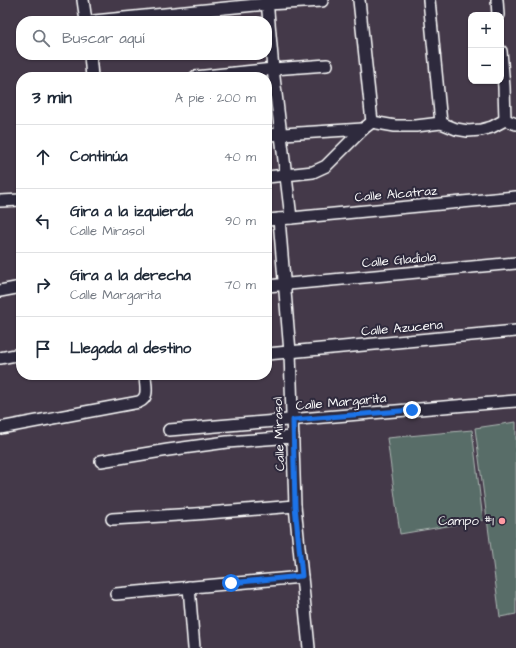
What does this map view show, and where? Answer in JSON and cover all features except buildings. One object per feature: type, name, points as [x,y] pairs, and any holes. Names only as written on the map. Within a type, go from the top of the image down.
[{"type":"street","points":[[84,0],[86,16]]},
{"type":"street","points":[[359,0],[367,126]]},
{"type":"street","points":[[429,0],[440,123]]},
{"type":"street","points":[[497,0],[498,12]]},
{"type":"street","points":[[140,16],[267,2],[322,1]]},
{"type":"street","points":[[267,2],[268,16]]},
{"type":"street","points":[[272,58],[291,218]]},
{"type":"street","points":[[90,60],[92,72]]},
{"type":"street","points":[[244,72],[327,65]]},
{"type":"street","points":[[504,84],[505,120]]},
{"type":"street","points":[[272,135],[367,126],[416,126],[440,123],[456,129],[468,131],[492,127],[505,120],[516,124]]},
{"type":"street","points":[[272,176],[313,172],[326,166],[367,126]]},
{"type":"street","name":"Calle Alcatraz","points":[[272,220],[516,197]]},
{"type":"street","points":[[0,201],[16,200]]},
{"type":"street","name":"Calle Mirasol","points":[[279,219],[290,352],[295,506],[309,648]]},
{"type":"street","name":"Calle Gladiola","points":[[272,286],[516,264]]},
{"type":"street","points":[[0,291],[16,288]]},
{"type":"street","name":"Calle Azucena","points":[[272,354],[516,331]]},
{"type":"street","points":[[0,358],[16,355]]},
{"type":"street","points":[[0,428],[143,401],[146,390],[145,380]]},
{"type":"street","name":"Calle Margarita","points":[[169,430],[516,401]]},
{"type":"street","points":[[101,461],[227,442],[293,438]]},
{"type":"street","points":[[112,519],[295,506]]},
{"type":"street","points":[[116,594],[302,576]]},
{"type":"street","points":[[189,587],[194,648]]},
{"type":"green space","name":"Campo #1","points":[[516,422],[516,614],[500,617],[475,428]]},
{"type":"green space","points":[[472,430],[483,520],[400,534],[387,438]]},
{"type":"place","name":"Campo #1","points":[[502,521]]},
{"type":"route","points":[[231,583],[302,576],[295,506],[293,420],[412,410]]}]
